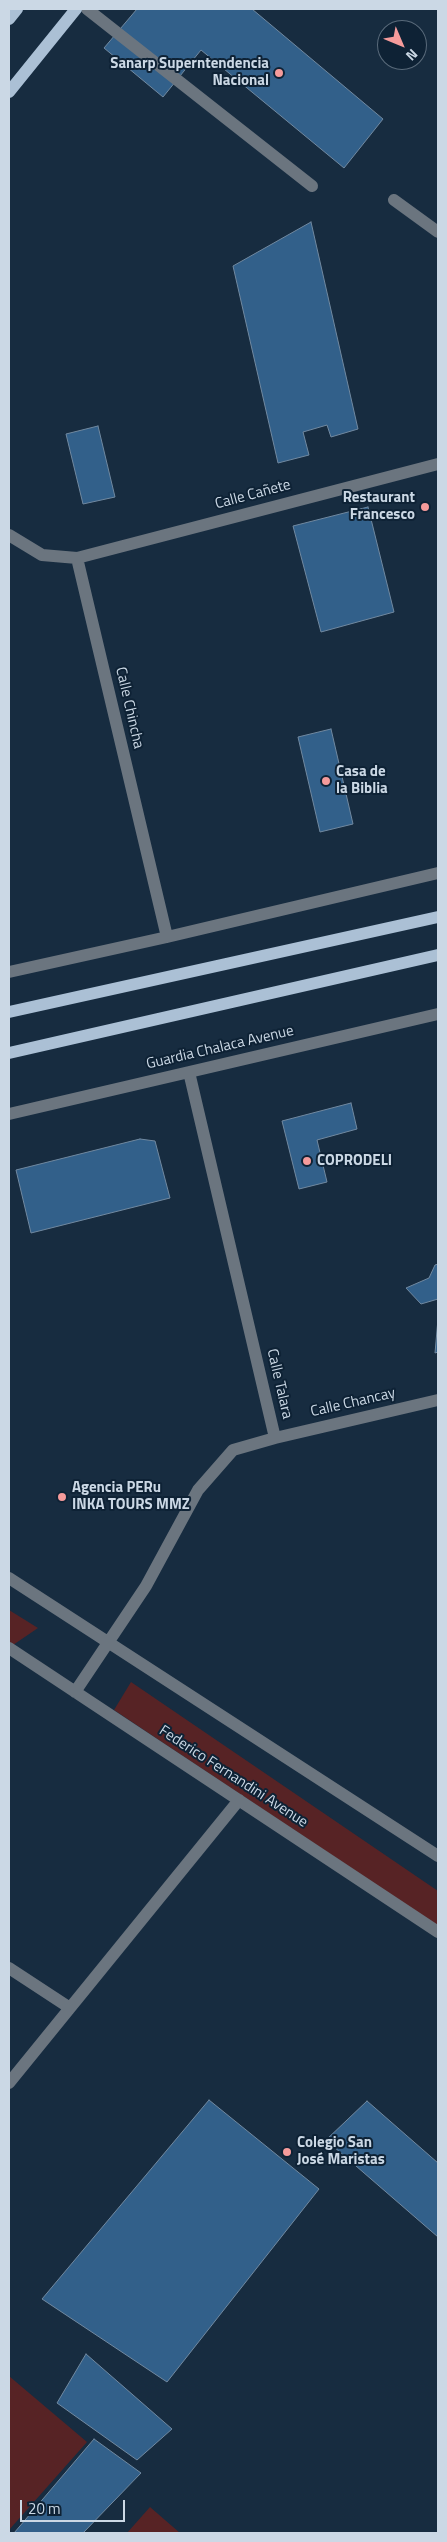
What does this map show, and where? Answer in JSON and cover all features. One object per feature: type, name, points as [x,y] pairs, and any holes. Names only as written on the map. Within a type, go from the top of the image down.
[{"type":"main road","points":[[9,19],[17,9]]},
{"type":"main road","points":[[9,92],[76,9]]},
{"type":"main road","points":[[9,1012],[438,917]]},
{"type":"main road","points":[[9,1053],[438,955]]},
{"type":"street","points":[[88,9],[312,186]]},
{"type":"street","points":[[394,200],[438,232]]},
{"type":"street","name":"Calle Cañete","points":[[77,558],[438,464]]},
{"type":"street","points":[[9,535],[42,555],[77,558]]},
{"type":"street","name":"Calle Chincha","points":[[77,558],[167,937]]},
{"type":"street","points":[[9,972],[438,873]]},
{"type":"street","name":"Guardia Chalaca Avenue","points":[[9,1114],[438,1014]]},
{"type":"street","name":"Calle Talara","points":[[75,1692],[146,1586],[198,1490],[233,1450],[275,1438],[189,1072]]},
{"type":"street","name":"Calle Chancay","points":[[275,1438],[438,1400]]},
{"type":"street","points":[[9,1578],[438,1856]]},
{"type":"street","name":"Federico Fernandini Avenue","points":[[9,1648],[438,1932]]},
{"type":"street","points":[[9,2083],[239,1800]]},
{"type":"street","points":[[9,1968],[70,2008]]},
{"type":"shaded area","points":[[9,1610],[38,1628],[13,1645],[9,1642]]},
{"type":"shaded area","points":[[131,1682],[438,1891],[438,1926],[114,1710]]},
{"type":"shaded area","points":[[9,2376],[87,2442],[9,2530]]},
{"type":"shaded area","points":[[150,2507],[180,2533],[127,2533]]},
{"type":"building","name":"Sanarp Superntendencia Nacional","points":[[137,9],[252,9],[383,119],[344,168],[201,50],[163,97],[104,48]]},
{"type":"building","points":[[311,222],[358,429],[331,437],[327,425],[303,432],[309,455],[278,463],[233,266]]},
{"type":"building","points":[[98,426],[115,497],[83,504],[66,434]]},
{"type":"building","points":[[368,507],[394,612],[321,632],[293,526]]},
{"type":"building","name":"Casa de la Biblia","points":[[331,729],[353,824],[320,832],[298,737]]},
{"type":"building","name":"COPRODELI","points":[[351,1103],[357,1129],[317,1140],[327,1182],[299,1189],[282,1121]]},
{"type":"building","points":[[140,1139],[155,1141],[170,1198],[31,1233],[16,1170]]},
{"type":"building","points":[[438,1264],[438,1299],[421,1304],[406,1288],[429,1278],[435,1265]]},
{"type":"building","points":[[438,1319],[438,1352],[435,1353]]},
{"type":"building","points":[[209,2100],[319,2189],[167,2382],[42,2299]]},
{"type":"building","points":[[367,2101],[438,2163],[438,2237],[326,2140]]},
{"type":"building","points":[[86,2354],[172,2429],[137,2460],[57,2403]]},
{"type":"building","points":[[94,2439],[141,2473],[83,2533],[14,2533]]},
{"type":"place","name":"Sanarp Superntendencia Nacional","points":[[279,73]]},
{"type":"place","name":"Restaurant Francesco","points":[[425,507]]},
{"type":"place","name":"Casa de la Biblia","points":[[326,781]]},
{"type":"place","name":"COPRODELI","points":[[307,1161]]},
{"type":"place","name":"Agencia PERu INKA TOURS MMZ","points":[[62,1497]]},
{"type":"place","name":"Colegio San José Maristas","points":[[287,2152]]}]
